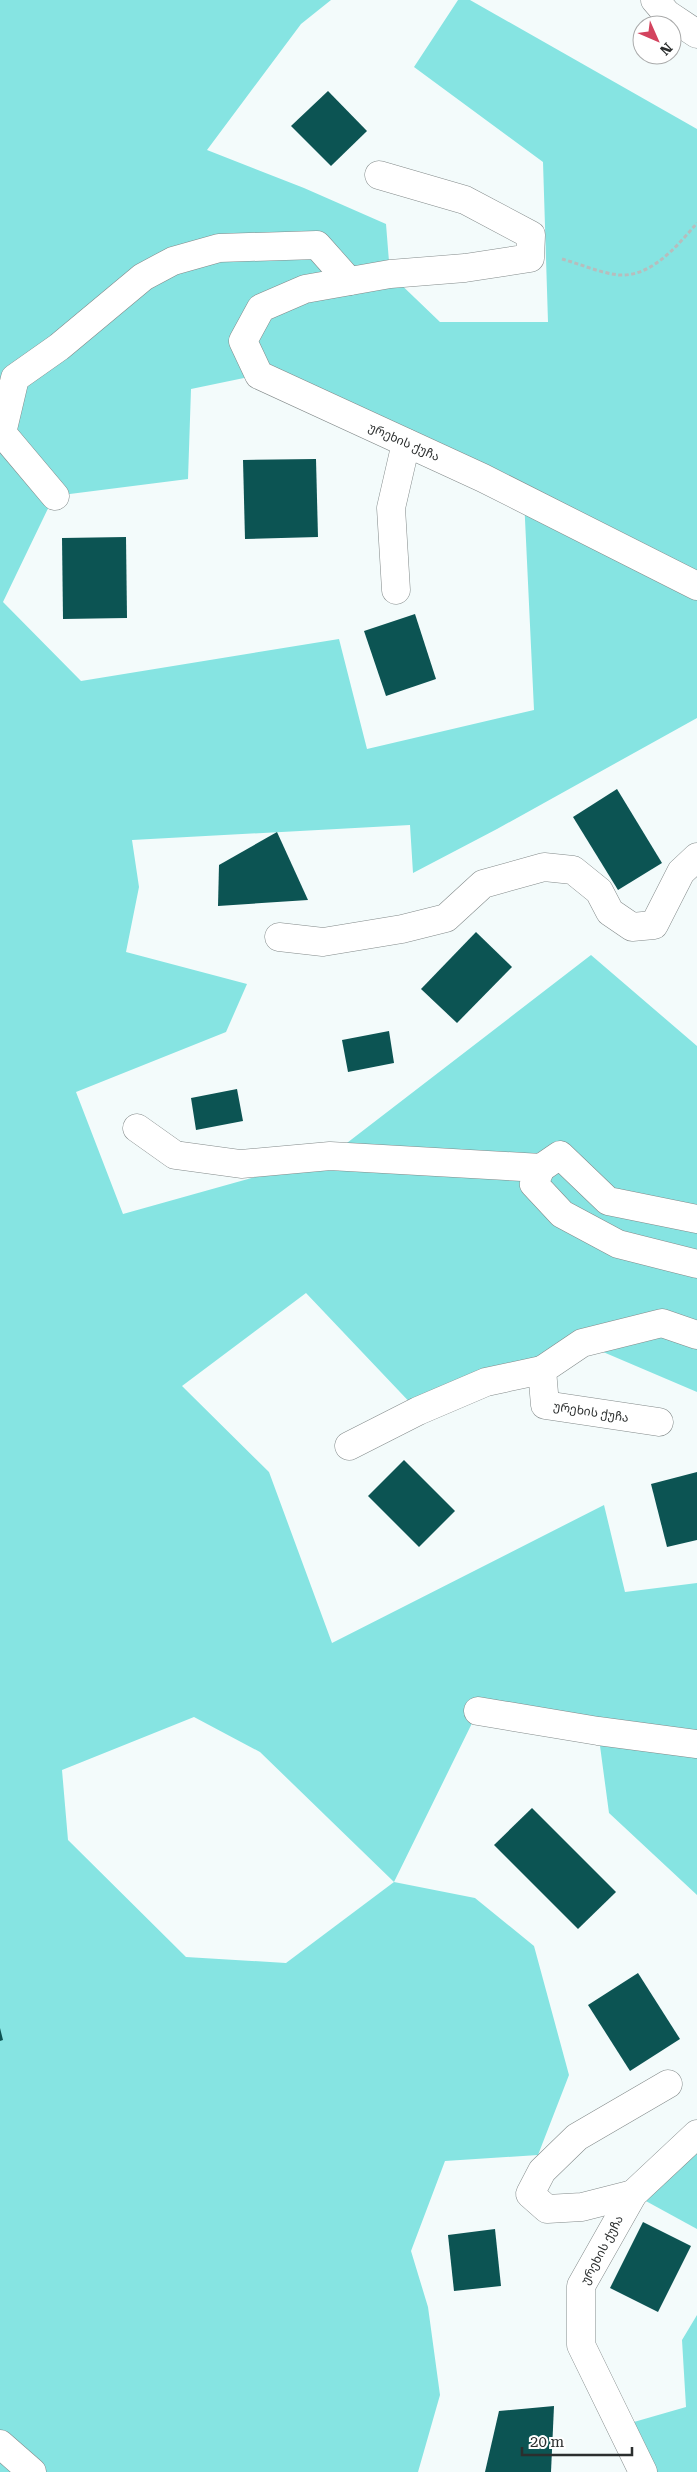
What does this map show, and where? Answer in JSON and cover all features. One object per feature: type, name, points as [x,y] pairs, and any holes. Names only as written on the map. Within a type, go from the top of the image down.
[{"type":"street","points":[[643,0],[661,7],[697,34]]},
{"type":"street","points":[[54,496],[2,433],[15,378],[59,347],[143,277],[173,260],[218,248],[317,245],[349,281],[390,274],[465,268],[530,258],[531,235],[465,200],[379,175]]},
{"type":"street","name":"ურეხის ქუჩა","points":[[349,281],[305,289],[261,308],[243,341],[259,375],[484,478],[697,586]]},
{"type":"street","points":[[396,590],[390,508],[406,443]]},
{"type":"street","points":[[279,937],[324,942],[402,929],[446,918],[483,884],[544,867],[573,870],[599,891],[610,912],[632,927],[654,925],[681,872],[697,857]]},
{"type":"street","points":[[137,1128],[175,1155],[241,1164],[330,1156],[541,1168]]},
{"type":"street","points":[[697,1219],[608,1201],[560,1155],[541,1168],[534,1184],[562,1214],[618,1244],[697,1264]]},
{"type":"street","points":[[349,1446],[418,1411],[486,1382],[542,1370],[582,1343],[662,1323],[697,1335]]},
{"type":"street","name":"ურეხის ქუჩა","points":[[542,1370],[545,1405],[659,1422]]},
{"type":"street","points":[[478,1711],[598,1731],[697,1744]]},
{"type":"street","points":[[633,2194],[582,2207],[547,2209],[530,2194],[542,2171],[577,2138],[668,2084]]},
{"type":"street","name":"ურეხის ქუჩა","points":[[643,2472],[581,2345],[582,2286],[633,2194],[697,2134]]},
{"type":"street","points":[[0,2444],[32,2472]]},
{"type":"path","points":[[530,250],[619,275],[642,270],[669,254],[697,223]]},
{"type":"shaded area","points":[[0,0],[331,0],[301,24],[207,150],[304,188],[386,224],[390,274],[440,322],[548,322],[543,162],[414,67],[458,0],[470,0],[697,129],[697,718],[497,829],[413,873],[410,825],[132,840],[139,887],[126,952],[247,984],[226,1032],[76,1092],[123,1214],[330,1156],[591,955],[697,1046],[697,1392],[582,1343],[418,1411],[306,1293],[182,1386],[269,1472],[332,1643],[604,1505],[625,1592],[697,1583],[697,1895],[609,1813],[598,1731],[478,1711],[394,1882],[475,1898],[534,1946],[569,2075],[538,2155],[445,2161],[411,2251],[428,2307],[440,2395],[418,2472],[0,2472]],"holes":[[[259,375],[524,498],[534,710],[367,749],[339,639],[81,681],[3,602],[54,496],[188,479],[191,389]],[[194,1717],[260,1752],[394,1882],[286,1963],[186,1957],[68,1840],[62,1770]]]},
{"type":"shaded area","points":[[697,2134],[697,2229],[633,2194]]},
{"type":"shaded area","points":[[697,2315],[697,2472],[643,2472],[620,2426],[686,2407],[682,2340]]},
{"type":"building","points":[[328,91],[367,131],[331,166],[291,126]]},
{"type":"building","points":[[316,459],[318,537],[245,539],[243,460]]},
{"type":"building","points":[[126,537],[127,618],[63,619],[62,538]]},
{"type":"building","points":[[415,614],[436,679],[386,696],[364,631]]},
{"type":"building","points":[[617,789],[662,863],[618,890],[573,817]]},
{"type":"building","points":[[277,832],[308,900],[218,906],[219,865]]},
{"type":"building","points":[[476,932],[512,967],[457,1023],[421,989]]},
{"type":"building","points":[[389,1031],[394,1063],[348,1072],[342,1040]]},
{"type":"building","points":[[237,1089],[243,1121],[196,1130],[191,1098]]},
{"type":"building","points":[[404,1460],[455,1511],[419,1547],[368,1496]]},
{"type":"building","points":[[697,1472],[697,1540],[667,1547],[651,1484]]},
{"type":"building","points":[[532,1808],[616,1892],[578,1929],[494,1845]]},
{"type":"building","points":[[638,1973],[680,2039],[630,2071],[588,2005]]},
{"type":"building","points":[[0,2028],[3,2040],[0,2041]]},
{"type":"building","points":[[643,2222],[691,2246],[658,2312],[610,2288]]},
{"type":"building","points":[[495,2229],[501,2286],[454,2291],[448,2235]]},
{"type":"building","points":[[554,2406],[551,2472],[485,2472],[499,2411]]}]
